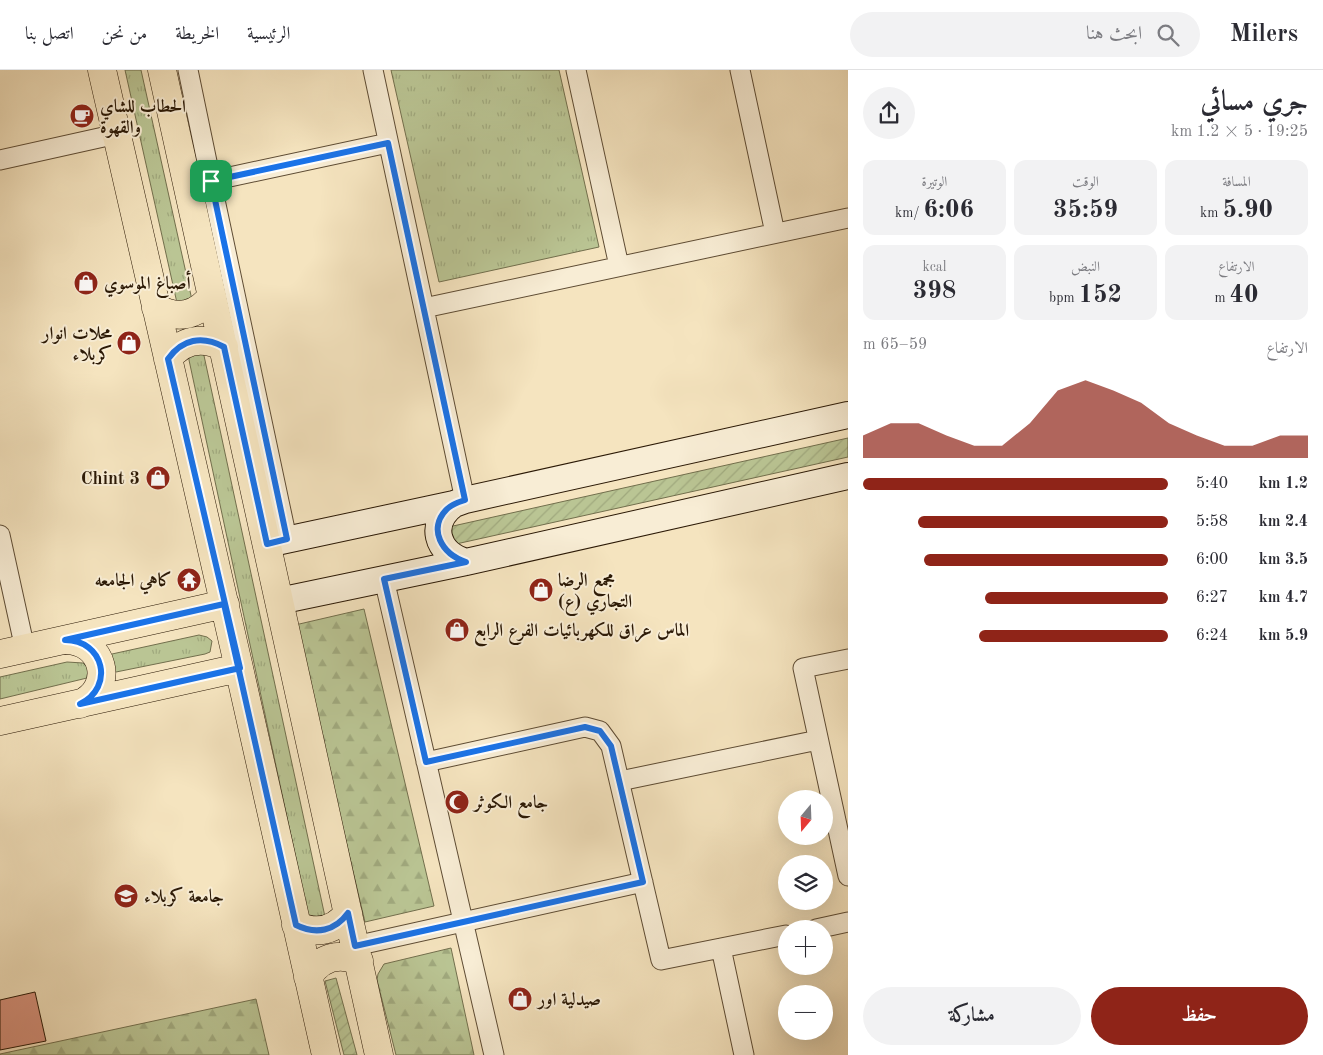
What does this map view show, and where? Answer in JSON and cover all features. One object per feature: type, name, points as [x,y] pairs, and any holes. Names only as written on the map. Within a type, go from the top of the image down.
[{"type":"main road","points":[[102,70],[240,668],[326,1055]]},
{"type":"main road","points":[[162,70],[224,347],[277,541],[280,602],[380,1055]]},
{"type":"main road","points":[[156,308],[173,315],[182,316],[200,309],[212,296]]},
{"type":"main road","points":[[168,359],[173,351],[189,342],[207,340],[224,347]]},
{"type":"main road","points":[[277,541],[848,415]]},
{"type":"main road","points":[[280,602],[848,476]]},
{"type":"main road","points":[[460,502],[447,509],[442,516],[438,532],[444,548],[450,555],[466,562]]},
{"type":"main road","points":[[13,652],[224,604]]},
{"type":"main road","points":[[65,640],[77,641],[88,646],[96,655],[101,666],[101,678],[98,689],[90,698],[80,704]]},
{"type":"main road","points":[[0,721],[240,668]]},
{"type":"main road","points":[[296,925],[312,931],[329,929],[348,913]]},
{"type":"main road","points":[[308,977],[326,959],[357,953]]},
{"type":"street","points":[[188,70],[211,181],[277,541]]},
{"type":"street","points":[[373,70],[424,308],[460,502]]},
{"type":"street","points":[[576,70],[619,266]]},
{"type":"street","points":[[740,70],[775,233]]},
{"type":"street","points":[[0,160],[117,134]]},
{"type":"street","points":[[211,181],[388,143]]},
{"type":"street","points":[[424,308],[848,218]]},
{"type":"street","points":[[0,535],[13,652]]},
{"type":"street","points":[[384,579],[494,1055]]},
{"type":"street","points":[[848,659],[803,668],[818,740],[843,831],[848,876]]},
{"type":"street","points":[[426,762],[585,727],[600,731],[611,746],[661,960],[778,937]]},
{"type":"street","points":[[620,781],[818,740]]},
{"type":"street","points":[[357,953],[463,922],[643,882]]},
{"type":"street","points":[[833,925],[848,922]]},
{"type":"street","points":[[721,948],[744,1055]]},
{"type":"green space","points":[[125,70],[141,70],[192,300],[177,303]]},
{"type":"green space","points":[[391,70],[559,70],[599,247],[439,282]]},
{"type":"green space","points":[[203,351],[327,926],[311,929],[189,360],[189,356]]},
{"type":"green space","points":[[848,438],[848,457],[456,544],[446,530],[453,526]]},
{"type":"green space","points":[[364,609],[434,906],[365,922],[295,625]]},
{"type":"green space","points":[[199,635],[207,637],[212,641],[210,652],[116,672],[111,669],[108,659],[112,654]]},
{"type":"green space","points":[[67,662],[83,663],[88,668],[87,678],[0,699],[0,677]]},
{"type":"green space","points":[[451,948],[474,1055],[396,1055],[377,980],[378,974],[384,964]]},
{"type":"green space","points":[[336,978],[357,1055],[344,1055],[325,981]]},
{"type":"green space","points":[[256,999],[269,1055],[0,1055],[0,1054]]},
{"type":"building","points":[[35,992],[46,1041],[0,1050],[0,1000]]},
{"type":"place","name":"الحطاب للشاي والقهوة","points":[[82,116]]},
{"type":"place","name":"أصباغ الموسوي","points":[[86,283]]},
{"type":"place","name":"محلات انوار كربلاء","points":[[129,343]]},
{"type":"place","name":"Chint 3","points":[[158,478]]},
{"type":"place","name":"كاهي الجامعه","points":[[189,580]]},
{"type":"place","name":"مجمع الرضا (ع) التجاري","points":[[541,590]]},
{"type":"place","name":"الماس عراق للكهربائيات الفرع الرابع","points":[[457,630]]},
{"type":"place","name":"جامع الكوثر","points":[[457,802]]},
{"type":"place","name":"جامعة كربلاء","points":[[126,896]]},
{"type":"place","name":"صيدلية اور","points":[[520,999]]},
{"type":"route","points":[[211,181],[287,539],[267,544],[224,347],[207,340],[198,340],[180,346],[173,351],[168,359],[240,668],[80,704],[90,698],[98,689],[101,678],[101,666],[96,655],[88,646],[77,641],[65,640],[224,604],[240,668],[296,925],[312,931],[329,929],[343,920],[348,913],[355,946],[643,882],[611,746],[600,731],[585,727],[426,762],[384,579],[429,568],[466,562],[450,555],[440,541],[438,532],[442,516],[447,509],[465,500],[388,143],[211,181]]}]
